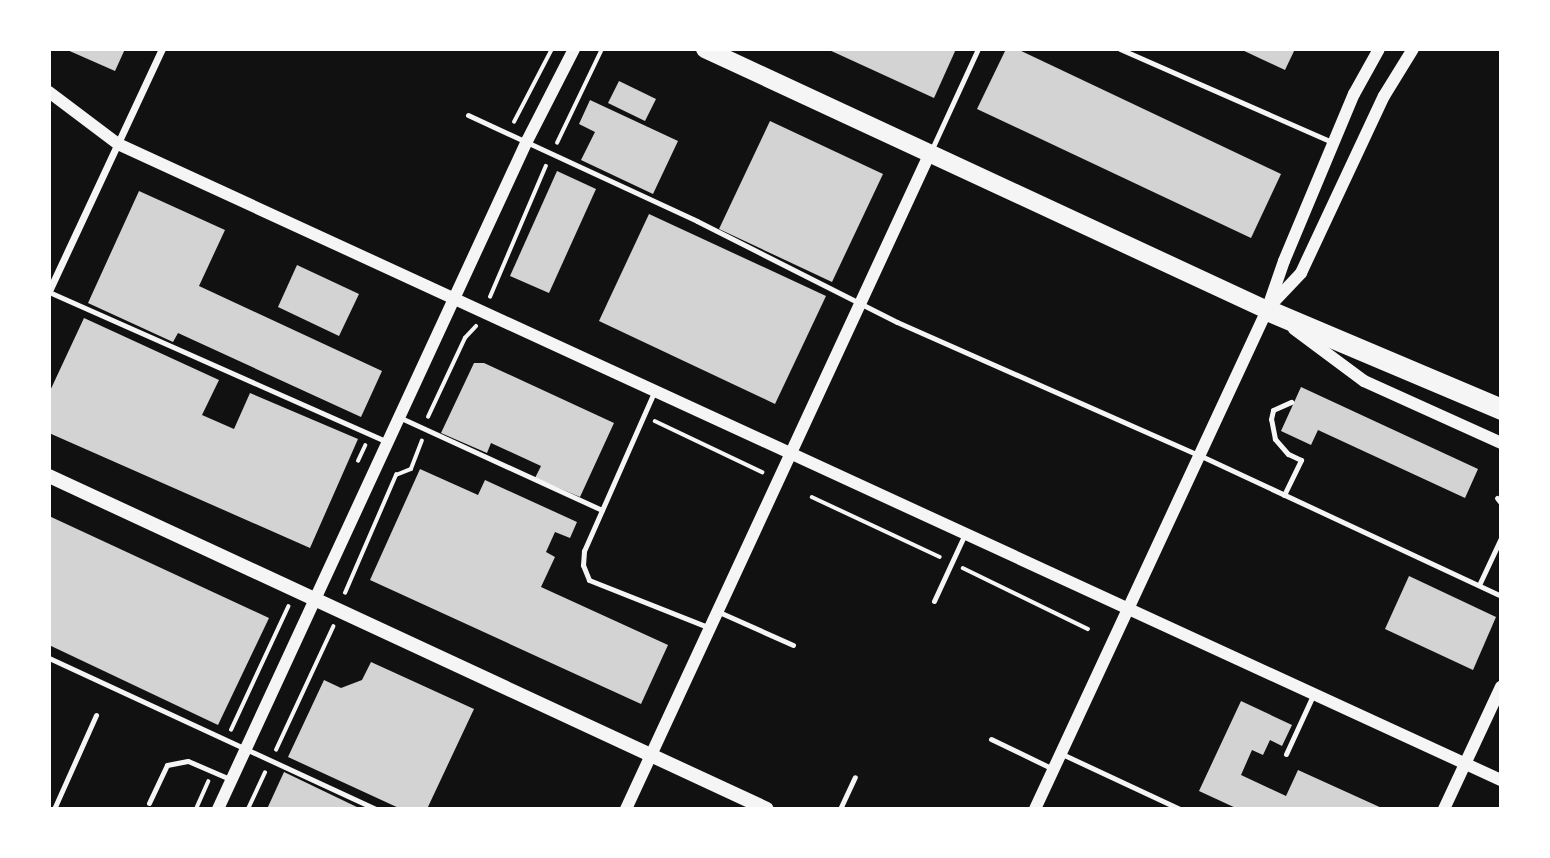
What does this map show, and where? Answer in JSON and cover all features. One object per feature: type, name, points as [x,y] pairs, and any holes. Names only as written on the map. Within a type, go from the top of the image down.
[{"type":"highway","points":[[1267,310],[1501,409]]},
{"type":"main road","points":[[705,49],[1267,310]]},
{"type":"main road","points":[[49,476],[767,809]]},
{"type":"street","points":[[49,292],[51,281],[162,49]]},
{"type":"street","points":[[218,809],[527,141],[574,49]]},
{"type":"street","points":[[1035,809],[1267,310],[1284,261],[1354,94],[1379,49]]},
{"type":"street","points":[[1267,310],[1301,273],[1384,96],[1413,49]]},
{"type":"street","points":[[49,92],[118,144],[1501,780]]},
{"type":"street","points":[[626,809],[930,153]]},
{"type":"street","points":[[1267,310],[1364,381],[1501,443]]},
{"type":"street","points":[[1444,809],[1501,687]]},
{"type":"lane","points":[[930,153],[978,49]]},
{"type":"lane","points":[[1120,49],[1335,144]]},
{"type":"lane","points":[[468,115],[861,301],[934,339],[1199,455],[1501,596]]},
{"type":"lane","points":[[49,292],[387,442]]},
{"type":"lane","points":[[655,389],[584,551],[583,565],[589,580],[710,628]]},
{"type":"lane","points":[[1284,495],[1301,460],[1288,454],[1275,439],[1271,419],[1273,410],[1291,402]]},
{"type":"lane","points":[[399,418],[601,510]]},
{"type":"lane","points":[[934,601],[965,533]]},
{"type":"lane","points":[[1479,585],[1501,538]]},
{"type":"lane","points":[[718,611],[793,645]]},
{"type":"lane","points":[[49,658],[376,809]]},
{"type":"lane","points":[[1286,754],[1314,693]]},
{"type":"lane","points":[[54,809],[96,715]]},
{"type":"lane","points":[[991,739],[1053,769]]},
{"type":"lane","points":[[1060,753],[1180,809]]},
{"type":"lane","points":[[149,803],[167,765],[188,761],[232,780]]},
{"type":"lane","points":[[840,809],[855,777]]},
{"type":"path","points":[[512,128],[552,49]]},
{"type":"path","points":[[555,147],[602,49]]},
{"type":"path","points":[[492,292],[496,275],[545,167]]},
{"type":"path","points":[[349,584],[396,475],[411,469],[427,429],[428,415],[465,338],[474,330]]},
{"type":"path","points":[[644,415],[762,472]]},
{"type":"path","points":[[231,731],[281,619]]},
{"type":"path","points":[[248,809],[331,634]]},
{"type":"path","points":[[196,809],[207,785]]},
{"type":"building","points":[[65,49],[125,49],[115,71]]},
{"type":"building","points":[[827,49],[956,49],[934,98]]},
{"type":"building","points":[[1006,49],[1017,49],[1281,174],[1251,238],[977,109]]},
{"type":"building","points":[[1240,49],[1295,49],[1285,70]]},
{"type":"building","points":[[619,81],[656,99],[645,121],[608,103]]},
{"type":"building","points":[[590,100],[678,141],[653,194],[581,160],[595,132],[579,124]]},
{"type":"building","points":[[770,121],[883,174],[832,282],[719,229]]},
{"type":"building","points":[[557,171],[596,189],[549,293],[510,276]]},
{"type":"building","points":[[139,191],[225,230],[199,286],[382,371],[361,417],[178,333],[173,342],[88,303]]},
{"type":"building","points":[[649,214],[826,296],[775,404],[599,321]]},
{"type":"building","points":[[297,265],[359,294],[339,336],[278,307]]},
{"type":"building","points":[[84,318],[219,380],[202,415],[234,429],[250,393],[358,439],[310,548],[49,433],[49,393]]},
{"type":"building","points":[[474,363],[484,363],[614,423],[580,497],[535,478],[541,466],[491,443],[487,453],[441,433]]},
{"type":"building","points":[[1301,387],[1478,469],[1465,498],[1318,430],[1311,445],[1281,431]]},
{"type":"building","points":[[420,469],[478,495],[485,480],[577,522],[570,538],[555,532],[546,552],[555,557],[541,587],[668,645],[641,704],[370,580]]},
{"type":"building","points":[[49,516],[269,618],[218,725],[49,645]]},
{"type":"building","points":[[1409,576],[1496,617],[1473,670],[1385,629]]},
{"type":"building","points":[[371,662],[474,709],[427,809],[401,809],[288,757],[324,680],[341,688],[362,680]]},
{"type":"building","points":[[1241,701],[1292,725],[1282,746],[1270,740],[1263,755],[1252,750],[1241,775],[1286,796],[1298,770],[1384,809],[1238,809],[1199,791]]},
{"type":"building","points":[[284,772],[361,809],[267,809]]}]
